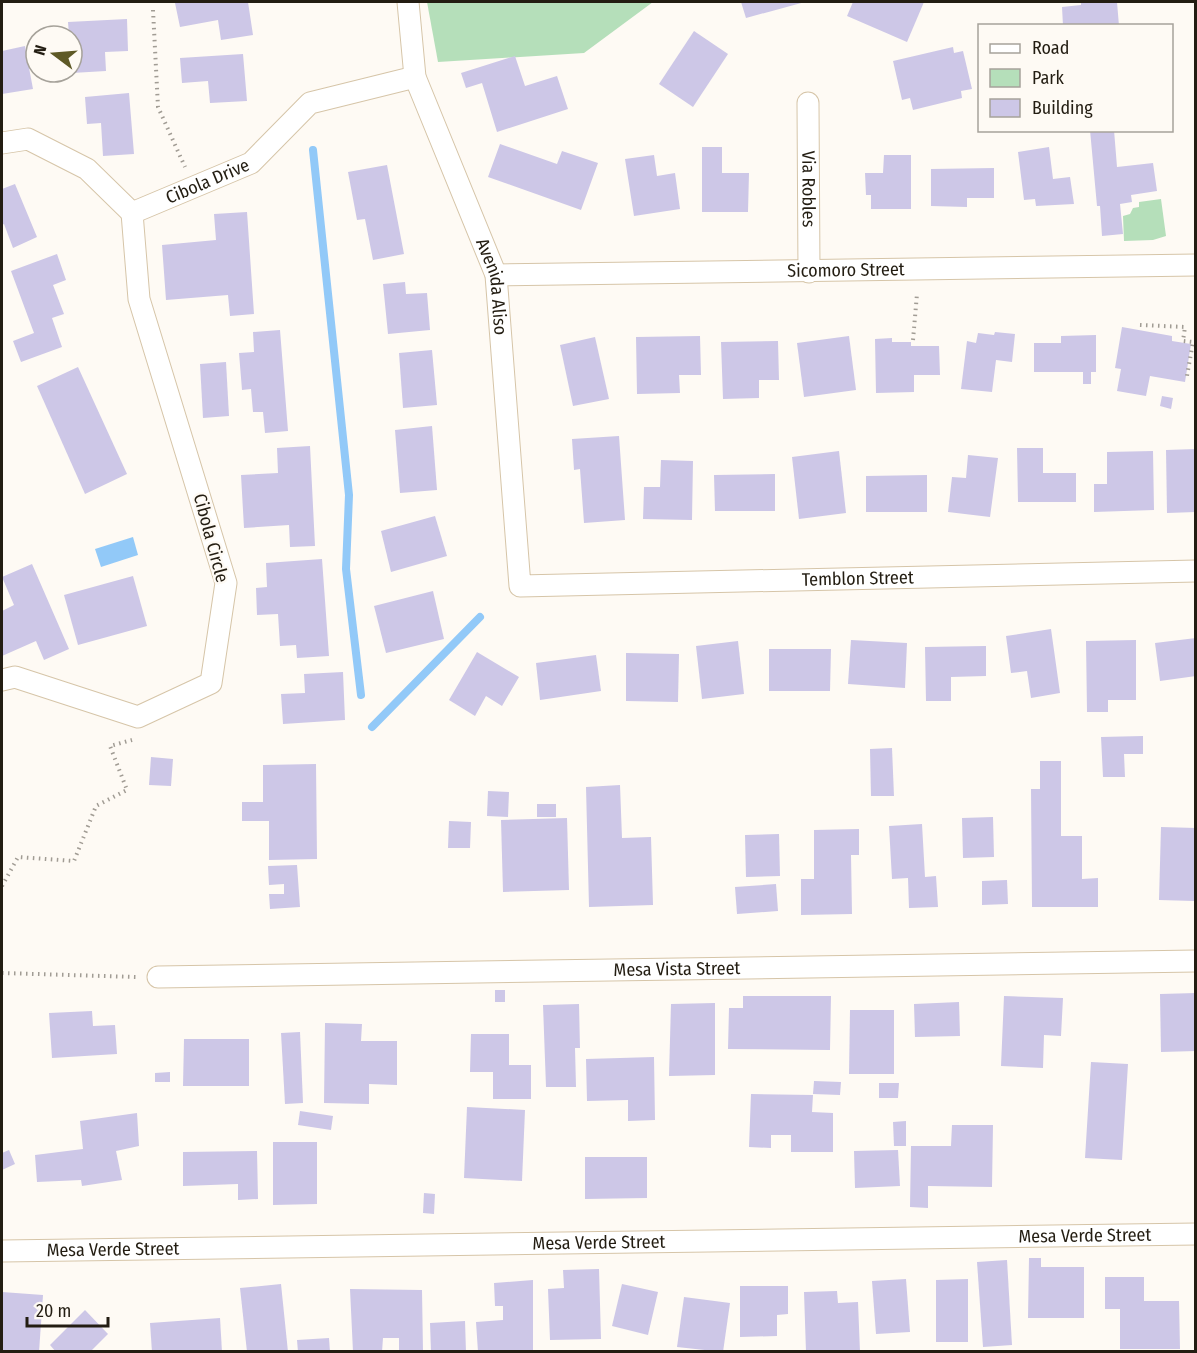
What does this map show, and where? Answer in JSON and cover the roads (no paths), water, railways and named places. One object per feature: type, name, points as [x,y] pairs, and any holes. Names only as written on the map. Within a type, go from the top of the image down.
[{"type":"street","name":"Avenida Aliso","points":[[408,2],[415,77],[496,275],[520,586]]},
{"type":"street","name":"Cibola Drive","points":[[132,213],[250,163],[310,103],[415,77]]},
{"type":"street","name":"Via Robles","points":[[808,103],[809,272]]},
{"type":"street","points":[[2,143],[28,139],[87,169],[132,213]]},
{"type":"street","name":"Cibola Circle","points":[[2,680],[15,677],[138,717],[212,683],[226,583],[139,299],[132,213]]},
{"type":"street","name":"Sicomoro Street","points":[[496,275],[1196,265]]},
{"type":"street","name":"Temblon Street","points":[[520,586],[1196,571]]},
{"type":"street","name":"Mesa Vista Street","points":[[158,977],[1196,961]]},
{"type":"street","name":"Mesa Verde Street","points":[[2,1251],[1196,1234]]},
{"type":"water","points":[[133,537],[138,555],[101,567],[95,549]]},
{"type":"waterway","points":[[313,150],[349,495],[346,569],[361,695]]},
{"type":"waterway","points":[[372,727],[480,617]]}]
